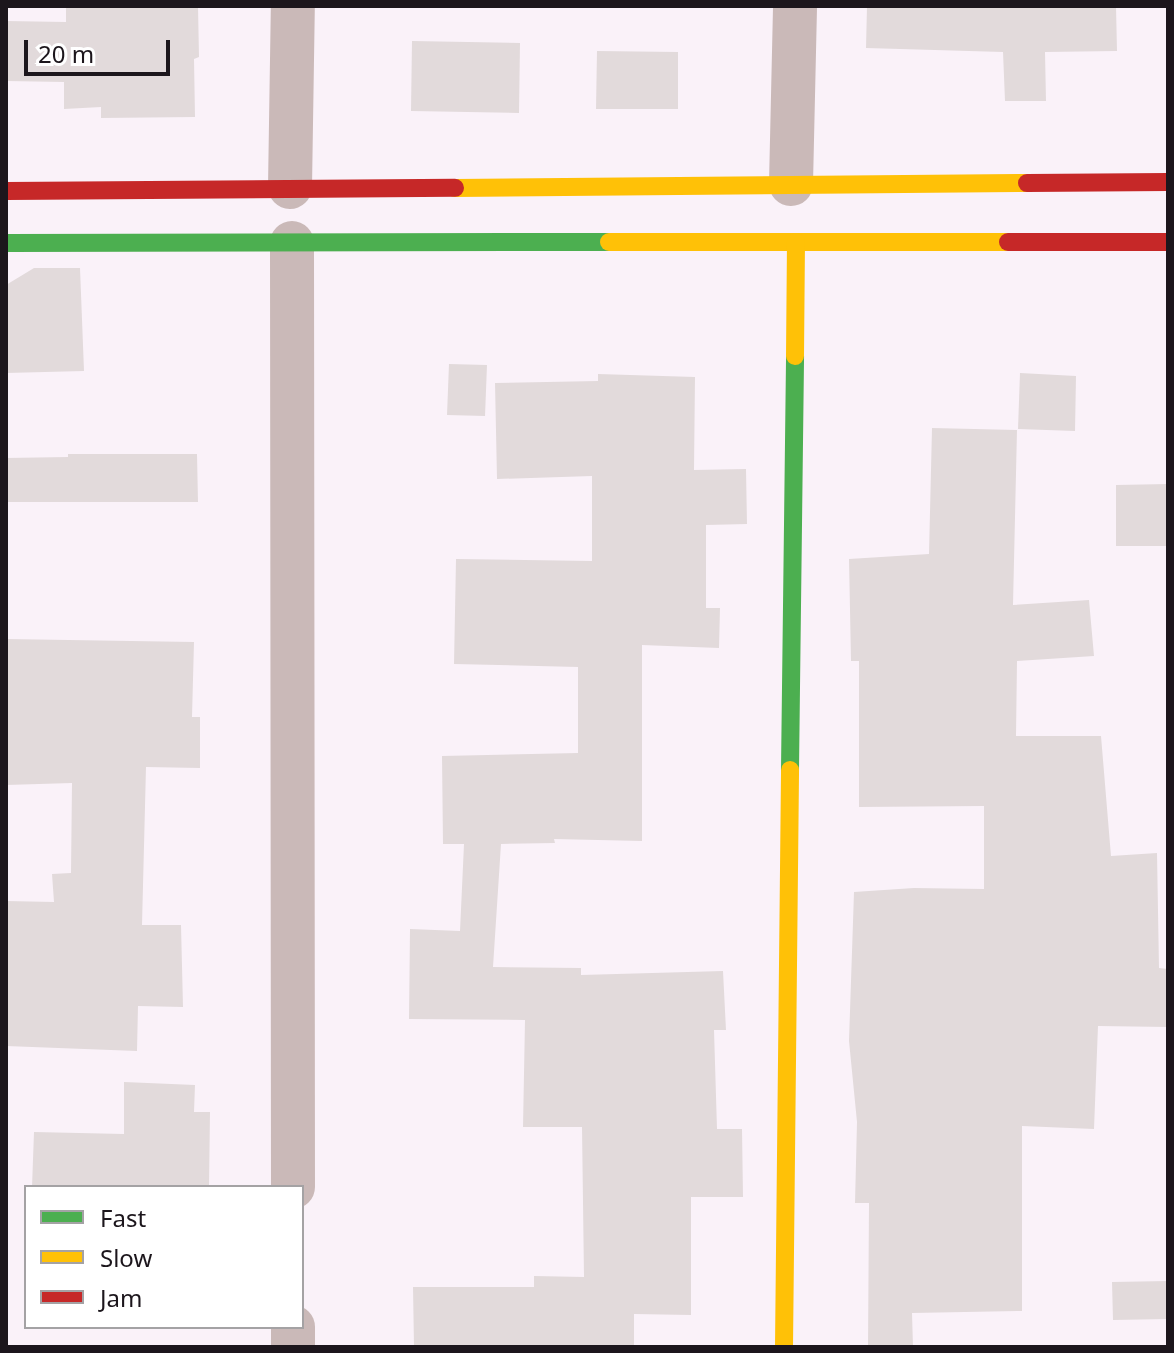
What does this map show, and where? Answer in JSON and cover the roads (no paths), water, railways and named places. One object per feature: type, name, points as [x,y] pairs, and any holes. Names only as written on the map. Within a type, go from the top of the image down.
[{"type":"street","points":[[290,187],[293,6]]},
{"type":"street","points":[[791,184],[795,6]]},
{"type":"street","points":[[6,191],[1168,182]]},
{"type":"street","points":[[784,1347],[796,242]]},
{"type":"street","points":[[6,243],[1168,242]]},
{"type":"street","points":[[292,243],[293,1185]]}]
